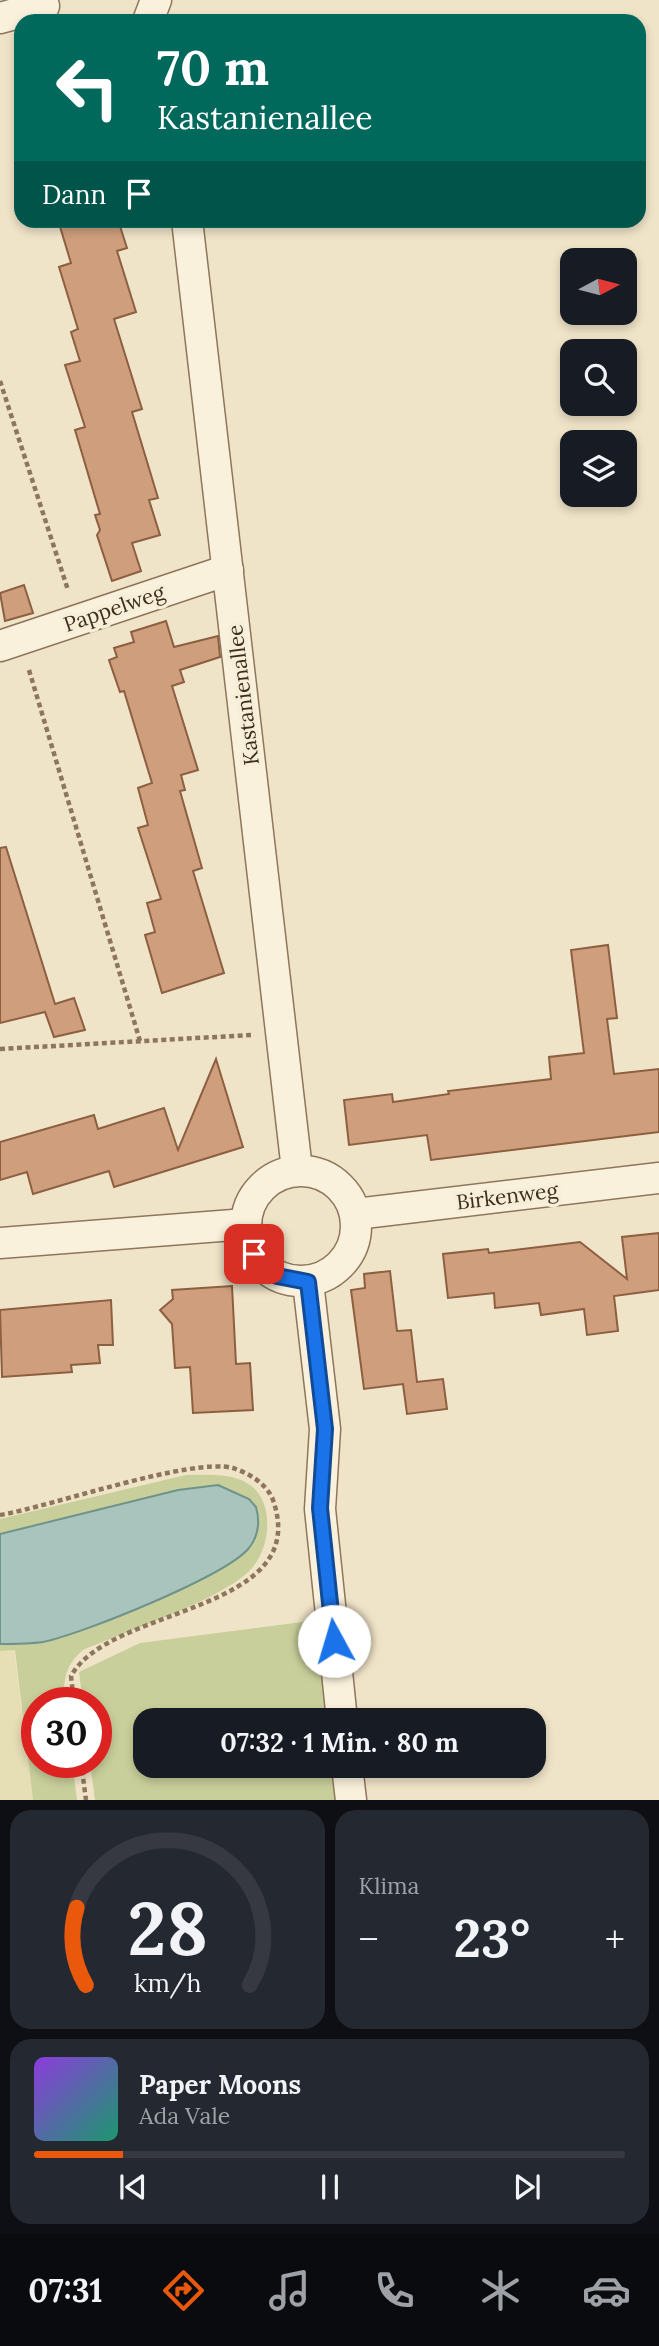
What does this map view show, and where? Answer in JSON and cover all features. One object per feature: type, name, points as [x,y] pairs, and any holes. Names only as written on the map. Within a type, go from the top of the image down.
[{"type":"street","points":[[20,14],[46,9]]},
{"type":"street","name":"Kastanienallee","points":[[188,228],[283,1033],[296,1170]]},
{"type":"street","name":"Pappelweg","points":[[10,643],[228,570]]},
{"type":"street","points":[[296,1170],[312,1171],[340,1186],[356,1214],[352,1249],[341,1264],[327,1275],[308,1282],[277,1276],[264,1267],[254,1254],[246,1224],[256,1193],[281,1174],[296,1170]]},
{"type":"street","name":"Birkenweg","points":[[356,1214],[659,1178]]},
{"type":"street","points":[[0,1243],[246,1224]]},
{"type":"street","points":[[308,1282],[325,1429],[320,1508],[341,1708]]},
{"type":"street","points":[[348,1778],[351,1800]]},
{"type":"path","points":[[0,381],[78,621]]},
{"type":"path","points":[[10,643],[140,1041]]},
{"type":"path","points":[[0,1049],[283,1033]]},
{"type":"path","points":[[0,1515],[37,1509],[183,1470],[231,1468],[258,1480],[271,1495],[278,1515],[277,1544],[263,1569],[210,1601],[90,1652],[71,1676],[72,1687]]},
{"type":"path","points":[[83,1778],[86,1800]]},
{"type":"shaded area","points":[[14,1650],[21,1705],[21,1778],[30,1778],[33,1800],[0,1800],[0,1651]]},
{"type":"green space","points":[[186,1475],[220,1475],[242,1480],[258,1493],[264,1504],[267,1532],[253,1567],[232,1584],[169,1616],[83,1650],[69,1667],[64,1687],[21,1687],[21,1700],[15,1650],[0,1651],[0,1519]]},
{"type":"green space","points":[[317,1620],[327,1708],[133,1708],[133,1778],[333,1778],[336,1800],[95,1800],[92,1778],[112,1778],[112,1687],[81,1687],[79,1672],[140,1643]]},
{"type":"green space","points":[[30,1778],[74,1778],[77,1800],[33,1800]]},
{"type":"water","points":[[218,1485],[249,1499],[256,1507],[258,1528],[255,1538],[249,1548],[235,1560],[184,1588],[88,1628],[43,1642],[0,1644],[0,1534],[178,1490]]},
{"type":"building","points":[[60,228],[121,228],[127,248],[117,251],[136,312],[114,319],[142,409],[132,412],[158,498],[149,500],[160,535],[132,543],[141,571],[112,581],[97,535],[100,530],[95,515],[100,514],[75,430],[85,427],[65,365],[80,361],[71,332],[78,329],[59,267],[71,263]]},
{"type":"building","points":[[24,585],[33,613],[5,621],[0,593]]},
{"type":"building","points":[[166,621],[174,647],[218,636],[220,657],[180,670],[184,682],[172,686],[198,770],[181,775],[185,790],[180,791],[202,868],[193,871],[224,973],[162,993],[145,935],[155,932],[147,903],[161,899],[138,828],[148,825],[138,788],[152,783],[124,691],[120,692],[109,660],[117,657],[114,648],[134,642],[131,632]]},
{"type":"building","points":[[6,847],[55,1004],[74,998],[85,1030],[54,1037],[45,1012],[0,1023],[0,848]]},
{"type":"building","points":[[608,945],[617,1018],[607,1019],[614,1074],[659,1069],[659,1132],[431,1160],[427,1135],[349,1145],[344,1100],[392,1094],[393,1102],[449,1094],[448,1091],[551,1079],[549,1057],[584,1053],[571,950]]},
{"type":"building","points":[[216,1059],[243,1147],[114,1187],[109,1171],[33,1194],[27,1172],[0,1180],[0,1142],[94,1115],[98,1129],[164,1108],[178,1150]]},
{"type":"building","points":[[659,1233],[659,1290],[614,1296],[618,1331],[587,1335],[584,1309],[541,1315],[539,1303],[495,1308],[494,1293],[448,1298],[443,1254],[488,1249],[489,1253],[580,1242],[627,1279],[622,1237]]},
{"type":"building","points":[[390,1271],[397,1331],[411,1330],[417,1382],[443,1379],[447,1409],[407,1414],[403,1384],[364,1389],[351,1290],[365,1288],[364,1274]]},
{"type":"building","points":[[232,1286],[236,1364],[250,1363],[253,1410],[193,1413],[190,1367],[175,1368],[172,1324],[160,1310],[173,1299],[172,1290]]},
{"type":"building","points":[[111,1300],[113,1345],[98,1345],[100,1363],[71,1365],[72,1372],[2,1377],[0,1310]]},
{"type":"route","points":[[254,1254],[264,1267],[277,1276],[308,1282],[325,1429],[320,1508],[334,1641]]}]
